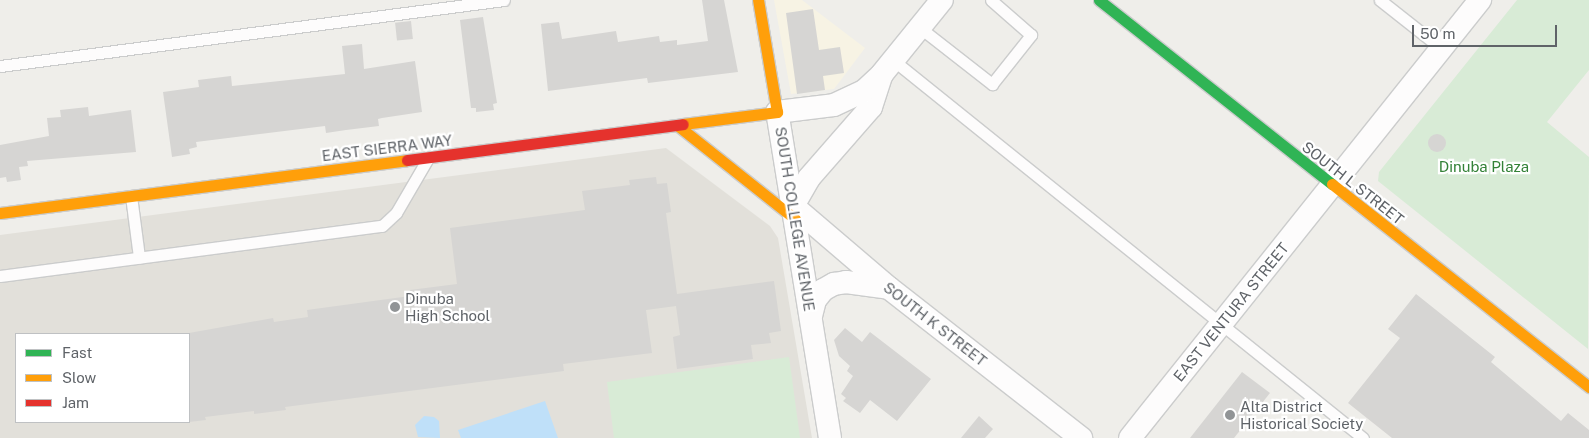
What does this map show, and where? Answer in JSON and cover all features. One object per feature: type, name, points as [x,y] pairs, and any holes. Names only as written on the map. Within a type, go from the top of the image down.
[{"type":"street","name":"SOUTH COLLEGE AVENUE","points":[[758,0],[830,438]]},
{"type":"street","points":[[777,112],[845,102],[864,91],[888,67],[942,0]]},
{"type":"street","name":"SOUTH L STREET","points":[[1099,0],[1333,187],[1589,387]]},
{"type":"street","name":"EAST VENTURA STREET","points":[[1130,438],[1220,322],[1333,187],[1480,0]]},
{"type":"street","points":[[677,125],[794,212],[809,178],[871,107],[888,67]]},
{"type":"street","name":"EAST SIERRA WAY","points":[[0,213],[777,112]]},
{"type":"street","name":"SOUTH K STREET","points":[[794,212],[1081,438]]},
{"type":"street","points":[[810,317],[815,300],[823,290],[834,284],[846,282],[889,288]]},
{"type":"lane","points":[[0,66],[504,0]]},
{"type":"lane","points":[[919,27],[992,84],[1031,35],[991,0]]},
{"type":"lane","points":[[1380,0],[1442,49]]},
{"type":"lane","points":[[888,67],[1220,322],[1363,438]]},
{"type":"lane","points":[[0,276],[382,226],[396,213],[428,158]]},
{"type":"lane","points":[[131,196],[140,257]]},
{"type":"shaded area","points":[[774,0],[802,0],[865,48],[834,89],[791,94]]},
{"type":"shaded area","name":"Dinuba High School","points":[[666,148],[770,226],[778,238],[812,438],[0,438],[0,235]]},
{"type":"green space","name":"Dinuba Plaza","points":[[1517,0],[1589,0],[1589,70],[1547,122],[1589,157],[1588,349],[1378,181],[1379,172]]},
{"type":"green space","points":[[789,357],[800,438],[614,438],[607,382]]},
{"type":"water","points":[[545,401],[558,438],[461,438],[458,430]]},
{"type":"water","points":[[424,416],[434,417],[439,421],[440,438],[418,437],[415,425]]},
{"type":"building","points":[[702,0],[724,0],[738,72],[648,83],[647,78],[548,91],[541,24],[559,22],[562,39],[616,31],[618,42],[659,36],[660,42],[677,40],[677,45],[708,41]]},
{"type":"building","points":[[813,9],[819,50],[840,47],[844,73],[823,76],[825,90],[797,94],[786,13]]},
{"type":"building","points":[[483,17],[497,103],[493,104],[494,110],[476,112],[476,108],[471,108],[460,20]]},
{"type":"building","points":[[411,21],[413,39],[397,41],[395,23]]},
{"type":"building","points":[[362,44],[364,69],[415,61],[422,112],[378,119],[379,126],[326,133],[325,126],[196,142],[197,147],[189,149],[190,154],[172,157],[163,92],[199,87],[198,80],[231,76],[232,86],[345,74],[342,46]]},
{"type":"building","points":[[88,107],[89,116],[131,110],[136,152],[27,161],[28,166],[19,167],[21,180],[7,182],[6,177],[0,178],[0,145],[49,136],[47,118],[61,117],[60,110]]},
{"type":"building","points":[[1433,134],[1441,134],[1446,139],[1444,150],[1433,152],[1428,147],[1428,139]]},
{"type":"building","points":[[656,177],[657,184],[667,183],[671,212],[666,213],[677,294],[774,281],[781,331],[769,333],[771,343],[751,345],[753,359],[677,369],[673,337],[680,335],[676,306],[646,310],[652,353],[563,364],[564,371],[285,407],[286,410],[254,414],[254,411],[205,417],[206,420],[190,422],[189,333],[273,318],[274,322],[308,317],[307,310],[410,296],[410,290],[457,284],[450,228],[585,210],[582,191],[630,185],[629,180]]},
{"type":"building","points":[[1416,294],[1495,357],[1491,362],[1561,421],[1568,413],[1589,430],[1589,438],[1392,438],[1348,403],[1400,338],[1388,329]]},
{"type":"building","points":[[845,328],[862,342],[870,332],[931,379],[897,421],[870,400],[860,413],[843,401],[846,398],[841,394],[853,376],[847,371],[850,366],[839,356],[834,340]]},
{"type":"building","name":"Alta District Historical Society","points":[[1242,372],[1270,393],[1234,438],[1190,438]]},
{"type":"building","points":[[979,416],[993,429],[985,438],[961,438]]},
{"type":"traffic: fast","points":[[1099,0],[1332,184]]},
{"type":"traffic: slow","points":[[683,124],[777,112],[758,0]]},
{"type":"traffic: slow","points":[[677,125],[795,219]]},
{"type":"traffic: slow","points":[[0,213],[407,160]]},
{"type":"traffic: slow","points":[[1332,184],[1589,387]]},
{"type":"traffic: jam","points":[[407,160],[683,124]]},
{"type":"place","name":"Dinuba High School","points":[[395,307]]},
{"type":"place","name":"Alta District Historical Society","points":[[1230,415]]}]
